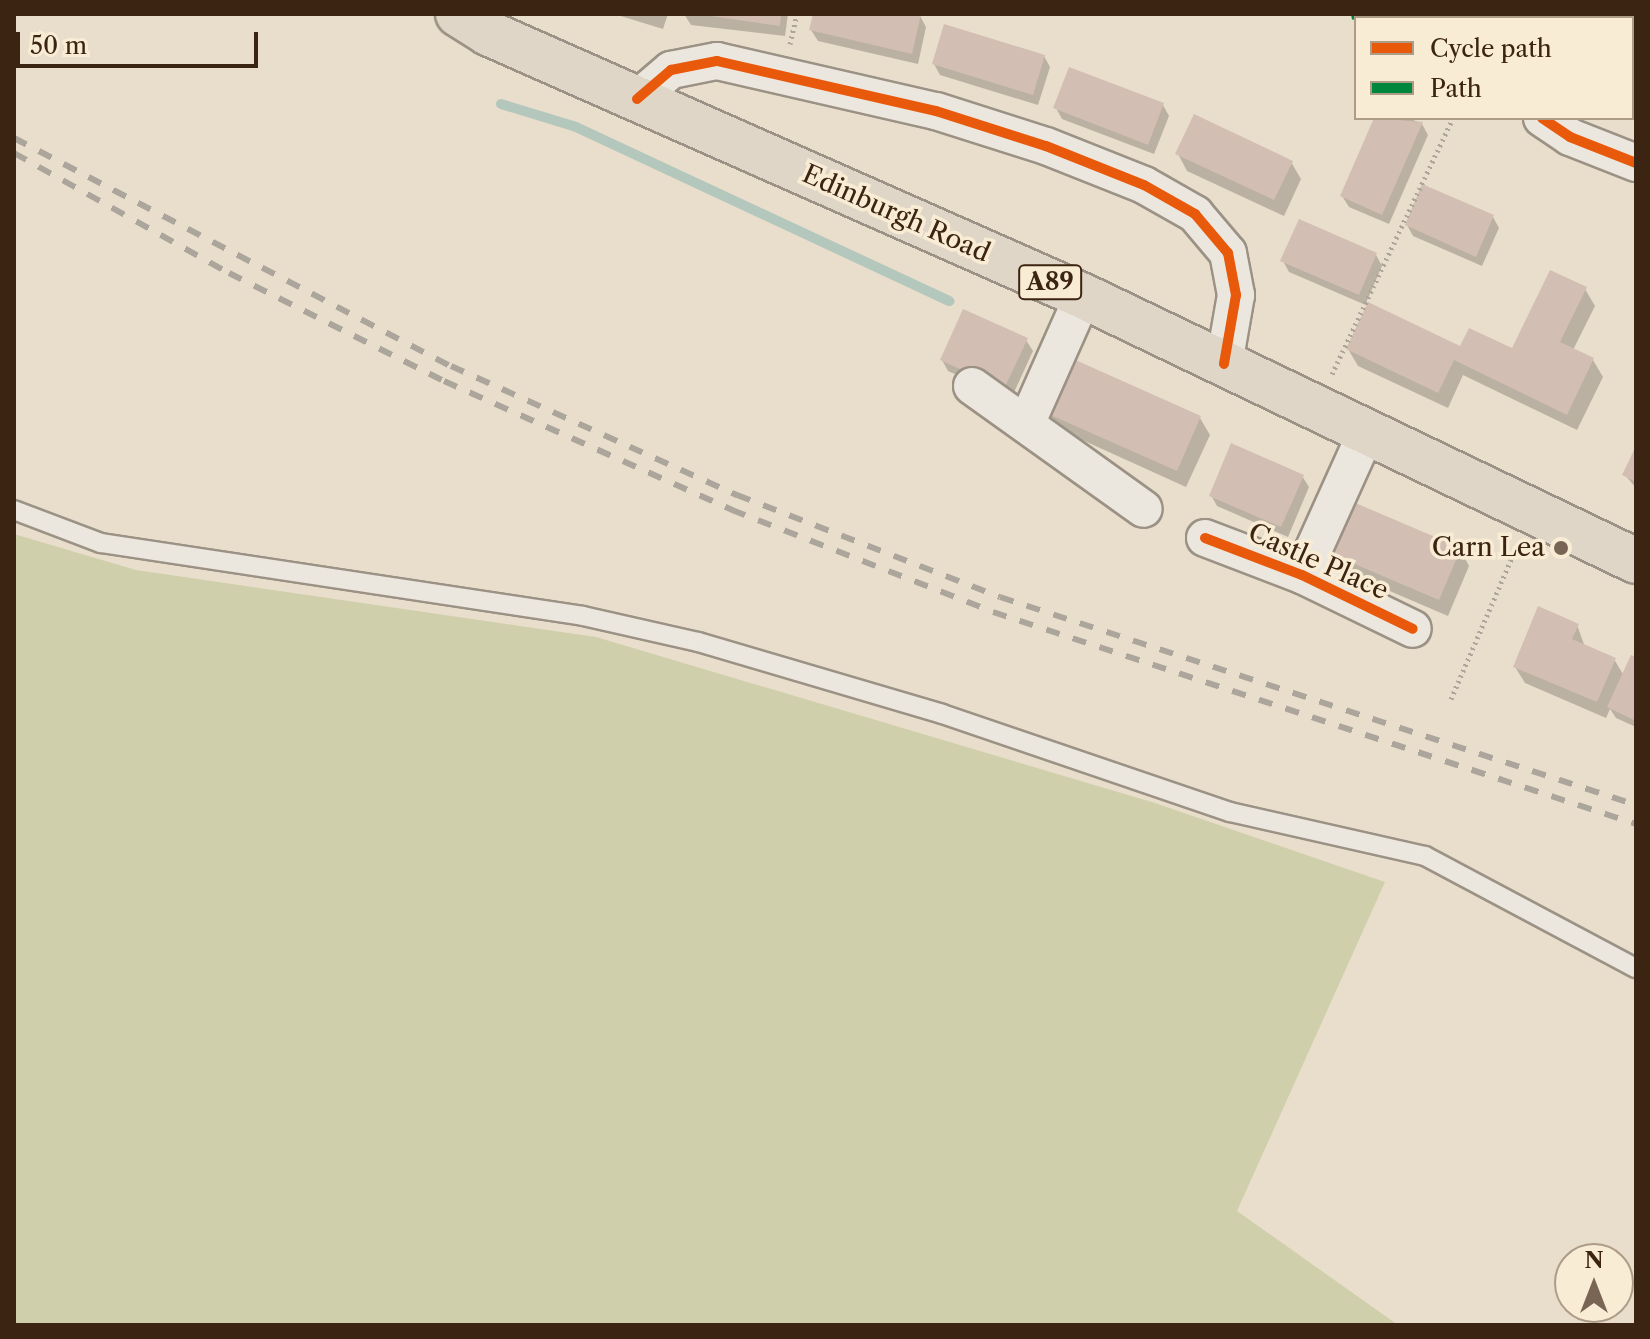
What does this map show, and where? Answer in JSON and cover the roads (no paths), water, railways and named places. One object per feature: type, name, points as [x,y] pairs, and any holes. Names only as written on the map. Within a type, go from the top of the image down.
[{"type":"main road","name":"Edinburgh Road","points":[[458,14],[637,99],[1083,296],[1533,508],[1636,561]]},
{"type":"street","points":[[637,99],[671,70],[717,61],[936,111],[1046,146],[1144,185],[1195,214],[1228,253],[1236,295],[1224,364]]},
{"type":"street","points":[[1545,120],[1570,137],[1636,163]]},
{"type":"street","points":[[1027,422],[1083,296]]},
{"type":"street","points":[[972,386],[1027,422],[1144,509]]},
{"type":"street","name":"Castle Place","points":[[1302,575],[1367,431]]},
{"type":"street","name":"Castle Place","points":[[1205,538],[1302,575],[1413,629]]},
{"type":"lane","points":[[14,510],[101,543],[583,616],[698,642],[942,714],[1230,812],[1425,856],[1636,968]]},
{"type":"waterway","points":[[501,104],[576,127],[949,301]]},
{"type":"railway","points":[[14,138],[451,366],[737,495],[1000,597],[1636,805]]},
{"type":"railway","points":[[14,153],[229,273],[444,381],[732,510],[993,612],[1636,824]]},
{"type":"place","name":"Carn Lea","points":[[1561,548]]}]
